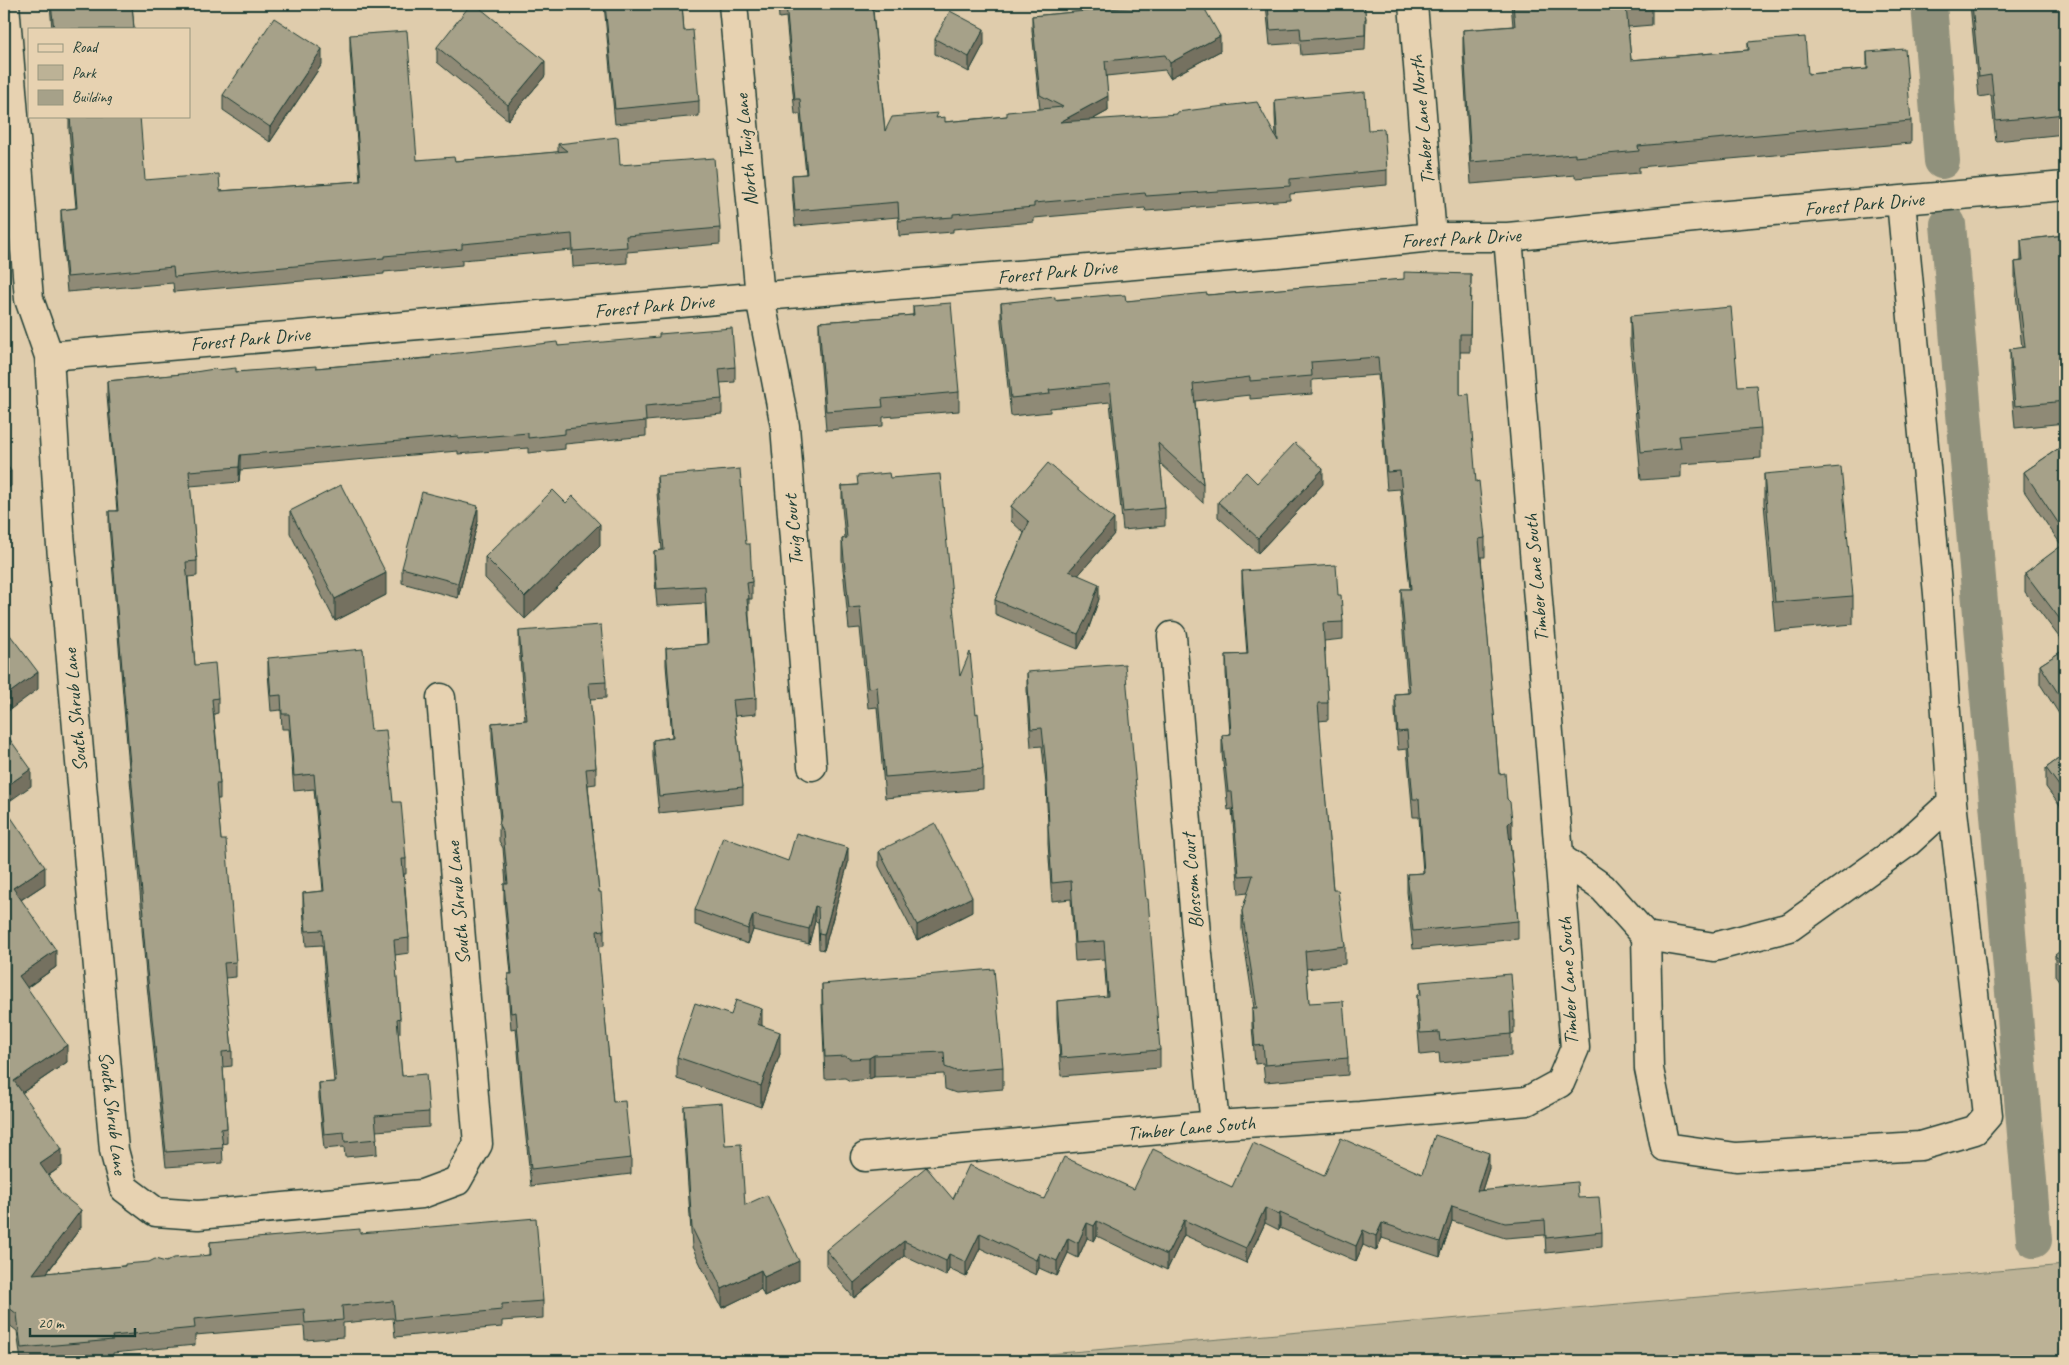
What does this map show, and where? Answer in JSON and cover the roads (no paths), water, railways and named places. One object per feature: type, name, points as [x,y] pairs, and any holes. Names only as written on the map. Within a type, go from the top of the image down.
[{"type":"street","name":"South Shrub Lane","points":[[5,4],[30,299],[49,356],[60,534],[114,1150],[124,1188],[156,1212],[198,1215],[422,1194],[458,1181],[478,1144],[441,698]]},
{"type":"street","name":"North Twig Lane","points":[[733,4],[760,297]]},
{"type":"street","name":"Timber Lane North","points":[[1413,4],[1432,237]]},
{"type":"street","name":"Forest Park Drive","points":[[49,356],[1269,254],[1432,237],[1508,237],[2065,186]]},
{"type":"street","points":[[1646,936],[1649,1069],[1665,1147],[1736,1157],[1920,1146],[1975,1130],[1988,1115],[1952,802],[1938,594],[1901,200]]},
{"type":"street","name":"Timber Lane South","points":[[865,1157],[1215,1125],[1360,1116],[1527,1101],[1560,1083],[1576,1048],[1508,237]]},
{"type":"street","name":"Twig Court","points":[[760,297],[785,426],[812,766]]},
{"type":"street","name":"Blossom Court","points":[[1172,636],[1215,1125]]},
{"type":"street","points":[[1559,857],[1603,888],[1646,936],[1714,947],[1790,927],[1907,843],[1952,802]]},
{"type":"waterway","points":[[1929,4],[1942,161]]},
{"type":"waterway","points":[[1948,224],[2034,1240]]}]
